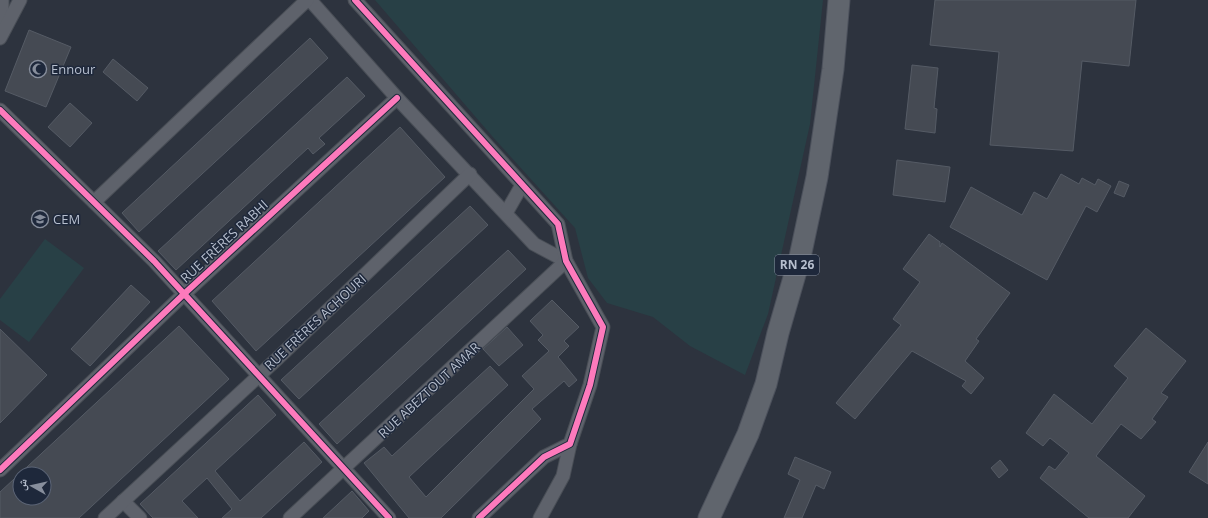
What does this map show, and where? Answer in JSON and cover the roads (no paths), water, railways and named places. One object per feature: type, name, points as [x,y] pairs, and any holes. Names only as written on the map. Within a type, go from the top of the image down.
[{"type":"main road","name":"RN 26","points":[[709,518],[748,434],[766,384],[778,333],[800,257],[817,177],[833,69],[839,0]]},
{"type":"street","points":[[1,36],[2,0]]},
{"type":"street","points":[[1,36],[20,0]]},
{"type":"street","points":[[94,202],[309,0],[397,98],[470,174],[534,244],[566,260]]},
{"type":"street","points":[[355,0],[558,224],[566,260],[603,327],[590,385],[570,444],[563,476],[540,518]]},
{"type":"street","name":"RUE FRÈRES RABHI","points":[[0,470],[184,294],[397,98]]},
{"type":"street","points":[[0,110],[154,262],[390,518]]},
{"type":"street","name":"RUE FRÈRES ACHOURI","points":[[105,518],[259,375],[470,174]]},
{"type":"street","points":[[506,213],[522,185]]},
{"type":"street","name":"RUE ABEZTOUT AMAR","points":[[290,518],[566,260]]},
{"type":"street","points":[[479,518],[544,457],[570,444]]},
{"type":"street","points":[[123,501],[140,518]]},
{"type":"place","name":"Ennour","points":[[38,69]]},
{"type":"place","name":"CEM","points":[[40,219]]}]
